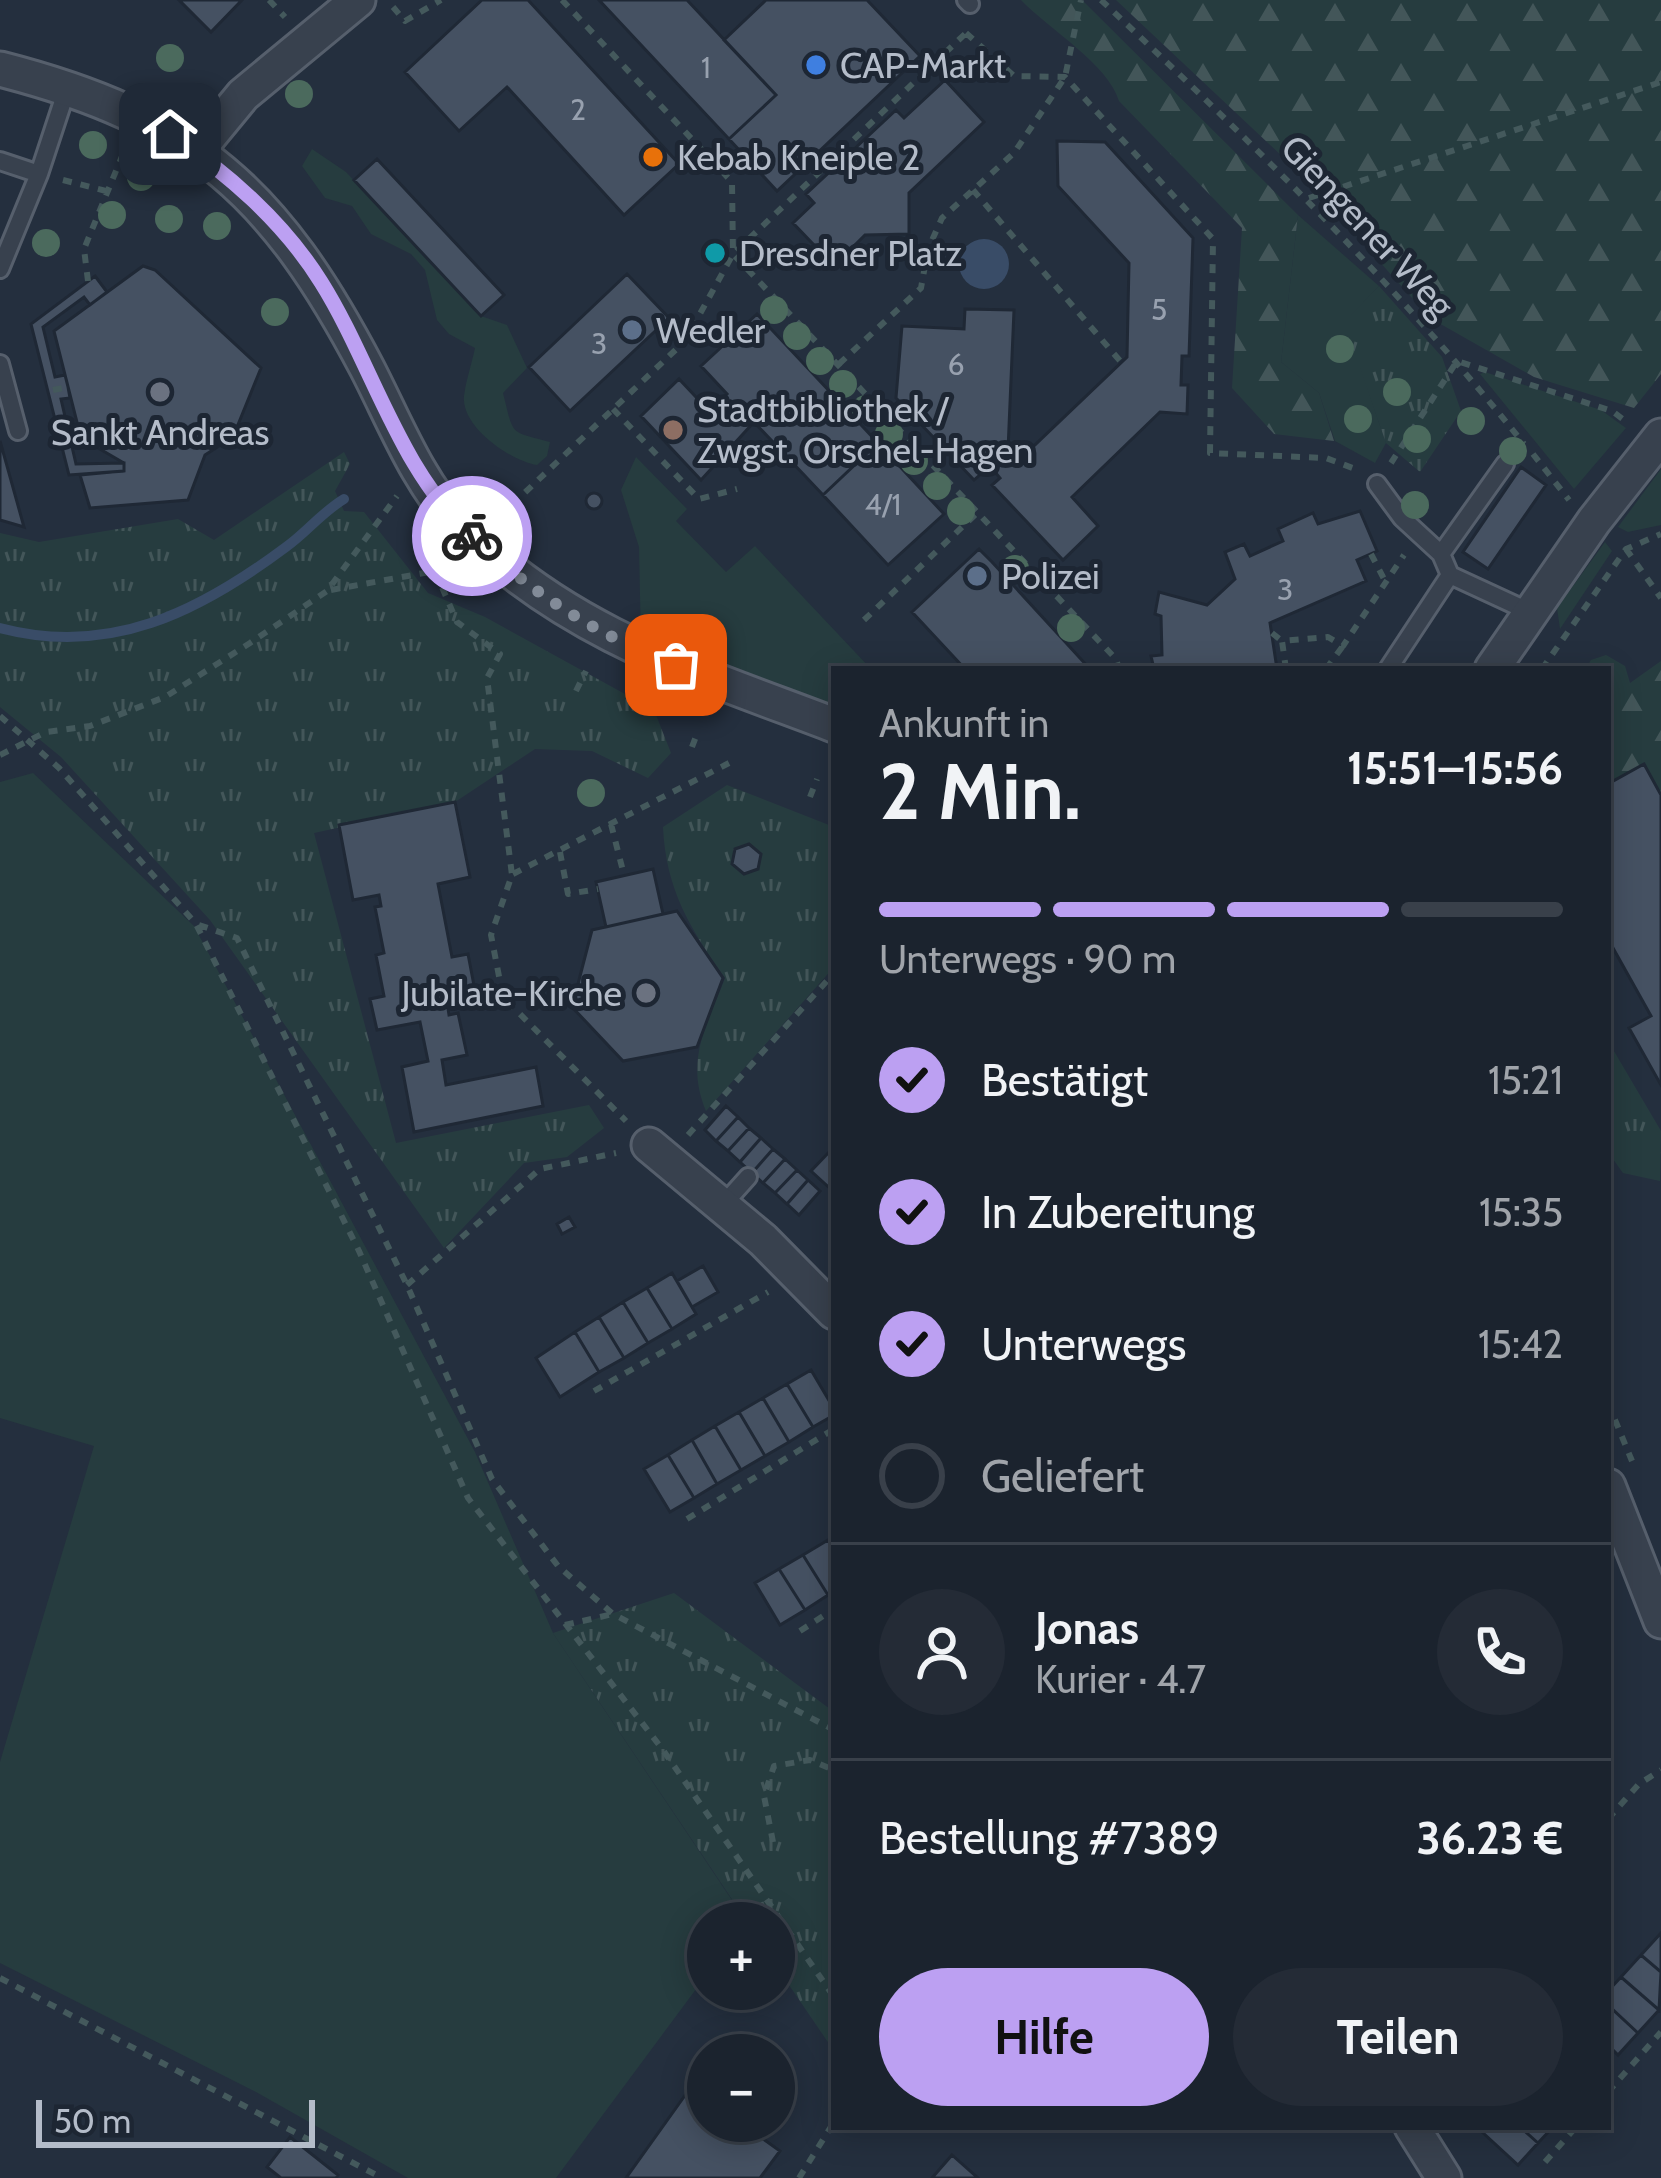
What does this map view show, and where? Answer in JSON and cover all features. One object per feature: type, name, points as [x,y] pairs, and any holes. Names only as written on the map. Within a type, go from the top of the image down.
[{"type":"street","points":[[196,152],[243,95],[358,0]]},
{"type":"street","points":[[0,69],[144,116],[196,152],[271,217],[320,280],[443,507],[487,529],[523,586],[636,650],[831,724]]},
{"type":"street","points":[[1494,666],[1658,440]]},
{"type":"street","points":[[657,1153],[831,1309]]},
{"type":"street","points":[[1611,1494],[1661,1621]]},
{"type":"street","points":[[1414,2130],[1444,2178]]},
{"type":"lane","points":[[0,269],[68,88]]},
{"type":"lane","points":[[0,161],[39,174]]},
{"type":"lane","points":[[0,364],[18,431]]},
{"type":"lane","points":[[1441,554],[1505,464]]},
{"type":"lane","points":[[1377,484],[1441,554],[1450,575],[1530,612]]},
{"type":"lane","points":[[1390,666],[1450,575]]},
{"type":"lane","points":[[722,1207],[748,1177]]},
{"type":"path","points":[[387,0],[405,21],[416,20],[441,0]]},
{"type":"path","points":[[562,0],[731,182],[733,254],[1118,666]]},
{"type":"path","points":[[838,365],[921,288],[928,249],[942,218],[1014,153],[1065,77],[1081,0]]},
{"type":"path","name":"Giengener Weg","points":[[1101,0],[1309,198],[1457,361],[1576,508]]},
{"type":"path","points":[[327,591],[434,571],[487,529],[685,340],[733,254],[966,33],[968,2]]},
{"type":"path","points":[[966,33],[1014,76],[1065,77],[1214,239],[1210,452],[1326,458],[1360,470],[1377,484],[1457,361],[1612,411],[1658,440]]},
{"type":"path","points":[[1309,198],[1661,82]]},
{"type":"path","points":[[88,281],[84,249],[130,138]]},
{"type":"path","points":[[39,174],[106,191]]},
{"type":"path","points":[[973,190],[1121,362]]},
{"type":"path","points":[[53,390],[68,387]]},
{"type":"path","points":[[613,409],[699,499],[736,489]]},
{"type":"path","points":[[0,754],[30,739],[91,726],[165,698],[327,591],[356,558],[388,502],[425,478]]},
{"type":"path","points":[[864,620],[978,512]]},
{"type":"path","points":[[1610,533],[1661,598]]},
{"type":"path","points":[[1544,666],[1626,549],[1661,534]]},
{"type":"path","points":[[1328,666],[1420,535]]},
{"type":"path","points":[[1371,554],[1385,580]]},
{"type":"path","points":[[434,571],[458,622],[500,654],[487,678],[512,874],[490,934],[503,997],[657,1153]]},
{"type":"path","points":[[1272,633],[1282,641],[1286,666]]},
{"type":"path","points":[[1282,641],[1328,637],[1343,646]]},
{"type":"path","points":[[576,692],[586,671]]},
{"type":"path","points":[[0,716],[30,739],[196,925],[359,1251],[468,1498],[663,1750],[831,1993]]},
{"type":"path","points":[[692,747],[698,731]]},
{"type":"path","points":[[512,874],[729,764]]},
{"type":"path","points":[[810,797],[817,779]]},
{"type":"path","points":[[610,824],[624,875]]},
{"type":"path","points":[[560,852],[568,894],[598,889]]},
{"type":"path","points":[[196,925],[237,938],[406,1285],[492,1479],[558,1566],[613,1614],[831,1728]]},
{"type":"path","points":[[406,1285],[540,1169],[657,1153],[831,976]]},
{"type":"path","points":[[594,1391],[797,1275]]},
{"type":"path","points":[[687,1519],[831,1432]]},
{"type":"path","points":[[800,1630],[831,1611]]},
{"type":"path","points":[[565,1625],[613,1614]]},
{"type":"path","points":[[773,1842],[764,1796],[774,1766],[810,1760],[831,1769]]},
{"type":"path","points":[[1611,1816],[1639,1784],[1661,1771]]},
{"type":"path","points":[[0,1978],[382,2178]]},
{"type":"path","points":[[1611,2089],[1661,2032]]},
{"type":"path","points":[[799,2178],[831,2127]]},
{"type":"path","points":[[1545,2162],[1573,2130]]},
{"type":"green space","points":[[1021,0],[1082,0],[1298,215],[1281,362],[1319,393],[1334,441],[1274,434],[1232,388],[1242,228],[1119,101],[1091,61]]},
{"type":"green space","points":[[1116,0],[1661,0],[1661,374],[1634,408],[1534,377],[1430,318],[1301,174]]},
{"type":"green space","points":[[312,149],[346,172],[481,316],[507,325],[527,368],[503,393],[515,430],[550,442],[547,456],[537,465],[502,450],[470,419],[464,396],[475,348],[449,334],[437,320],[425,270],[411,254],[371,234],[352,206],[325,198],[302,166]]},
{"type":"green space","points":[[1298,215],[1379,286],[1345,322],[1386,443],[1375,463],[1335,441],[1319,393],[1281,362]]},
{"type":"green space","points":[[1379,286],[1442,357],[1461,411],[1420,472],[1386,443],[1344,322]]},
{"type":"green space","points":[[1480,374],[1601,410],[1626,428],[1574,489]]},
{"type":"green space","points":[[344,452],[350,464],[335,491],[344,511],[364,512],[428,593],[485,617],[654,710],[671,753],[648,778],[592,751],[535,749],[455,802],[314,833],[396,1143],[589,1105],[604,1128],[567,1157],[524,1163],[444,1248],[210,920],[61,757],[0,707],[0,533],[39,542],[178,519],[214,540]]},
{"type":"green space","points":[[636,457],[687,509],[676,521],[726,572],[755,546],[868,666],[831,666],[831,719],[641,644],[639,547],[621,490]]},
{"type":"green space","points":[[1661,469],[1661,525],[1628,532],[1618,527]]},
{"type":"green space","points":[[1605,542],[1612,551],[1560,629],[1557,608]]},
{"type":"green space","points":[[1606,655],[1625,666],[1630,683],[1661,661],[1661,795],[1644,765],[1611,782],[1611,666],[1588,666]]},
{"type":"green space","points":[[33,773],[194,926],[475,1452],[553,1633],[733,1902],[687,1902],[687,2001],[556,2178],[408,2178],[256,2092],[0,1963],[0,1762],[94,1446],[0,1418],[0,782]]},
{"type":"green space","points":[[727,785],[831,826],[831,970],[706,1111],[698,1060],[725,978],[682,907],[669,870],[663,827]]},
{"type":"green space","points":[[1611,1046],[1661,1131],[1660,1181],[1623,1173],[1611,1156]]},
{"type":"green space","points":[[674,1593],[831,1710],[831,2047],[795,1994],[795,1902],[734,1902],[553,1633]]},
{"type":"water","points":[[984,239],[1002,246],[1009,264],[1002,282],[984,289],[966,282],[959,264],[966,246]]},
{"type":"building","points":[[179,0],[242,0],[211,32]]},
{"type":"building","points":[[482,0],[528,0],[679,164],[624,215],[507,87],[459,131],[405,72]]},
{"type":"building","points":[[599,0],[687,0],[776,95],[729,139]]},
{"type":"building","points":[[766,0],[867,0],[920,56],[777,191],[729,139],[776,95],[724,40]]},
{"type":"building","points":[[945,80],[984,122],[909,193],[909,234],[865,235],[834,266],[793,223],[814,203],[806,194],[896,110],[904,118]]},
{"type":"building","points":[[1057,141],[1105,142],[1193,238],[1189,356],[1182,356],[1181,385],[1188,385],[1187,414],[1160,412],[1072,497],[1098,526],[1063,560],[992,485],[1000,478],[990,466],[1008,450],[1018,461],[1127,357],[1129,263],[1058,186]]},
{"type":"building","points":[[377,159],[504,295],[481,316],[354,180]]},
{"type":"building","name":"Sankt Andreas","points":[[143,266],[155,270],[261,368],[233,437],[205,455],[188,500],[90,508],[80,475],[124,471],[124,463],[81,438],[54,331]]},
{"type":"building","points":[[627,274],[669,318],[570,411],[529,367]]},
{"type":"building","points":[[95,276],[107,292],[90,305],[84,297],[43,327],[55,377],[65,375],[68,387],[70,398],[61,399],[76,464],[124,463],[124,471],[69,475],[31,324]]},
{"type":"building","points":[[965,309],[1014,310],[1008,450],[974,480],[896,398],[902,326],[964,329]]},
{"type":"building","points":[[757,314],[878,443],[823,495],[754,422],[701,480],[641,416],[679,379],[709,411],[727,394],[701,366]]},
{"type":"building","points":[[0,441],[24,527],[0,520]]},
{"type":"building","points":[[878,443],[944,514],[888,565],[823,495]]},
{"type":"building","points":[[1521,467],[1546,485],[1488,569],[1463,552]]},
{"type":"building","points":[[594,493],[602,501],[594,509],[586,501]]},
{"type":"building","points":[[1360,511],[1377,551],[1357,560],[1366,581],[1270,623],[1277,666],[1153,666],[1151,656],[1162,655],[1161,616],[1155,614],[1159,592],[1207,605],[1235,579],[1225,552],[1244,544],[1250,556],[1283,541],[1278,529],[1313,513],[1318,524]]},
{"type":"building","points":[[979,549],[1087,666],[962,666],[912,612]]},
{"type":"building","points":[[1644,764],[1661,795],[1661,1085],[1629,1028],[1651,1016],[1611,944],[1611,782]]},
{"type":"building","points":[[455,802],[470,877],[438,884],[452,957],[468,954],[476,996],[447,1002],[449,1015],[458,1013],[467,1055],[442,1060],[446,1085],[536,1067],[543,1106],[414,1132],[402,1067],[428,1061],[420,1022],[377,1030],[370,999],[384,996],[376,955],[384,953],[375,907],[381,906],[379,895],[353,900],[339,825]]},
{"type":"building","points":[[749,844],[761,854],[758,869],[744,874],[732,864],[735,849]]},
{"type":"building","points":[[653,869],[663,914],[606,927],[596,882]]},
{"type":"building","name":"Jubilate-Kirche","points":[[677,911],[723,978],[697,1047],[623,1061],[572,1007],[592,930]]},
{"type":"building","points":[[726,1106],[738,1117],[716,1141],[705,1130]]},
{"type":"building","points":[[738,1117],[749,1128],[728,1151],[716,1141]]},
{"type":"building","points":[[749,1128],[761,1138],[740,1162],[728,1151]]},
{"type":"building","points":[[761,1138],[773,1149],[752,1173],[740,1162]]},
{"type":"building","points":[[773,1149],[785,1159],[763,1183],[752,1173]]},
{"type":"building","points":[[831,1150],[831,1189],[811,1171]]},
{"type":"building","points":[[785,1159],[797,1170],[775,1193],[763,1183]]},
{"type":"building","points":[[797,1170],[808,1180],[787,1204],[775,1193]]},
{"type":"building","points":[[808,1180],[820,1191],[799,1215],[787,1204]]},
{"type":"building","points":[[569,1217],[575,1227],[562,1234],[557,1224]]},
{"type":"building","points":[[703,1266],[718,1292],[692,1307],[677,1281]]},
{"type":"building","points":[[672,1273],[696,1314],[672,1329],[647,1288]]},
{"type":"building","points":[[647,1288],[672,1329],[648,1343],[623,1302]]},
{"type":"building","points":[[623,1302],[648,1343],[624,1358],[599,1317]]},
{"type":"building","points":[[599,1317],[624,1358],[599,1372],[575,1332]]},
{"type":"building","points":[[575,1332],[599,1372],[560,1397],[536,1358]]},
{"type":"building","points":[[811,1370],[831,1404],[831,1417],[813,1427],[787,1384]]},
{"type":"building","points":[[787,1384],[813,1427],[789,1442],[763,1398]]},
{"type":"building","points":[[763,1398],[789,1442],[765,1456],[739,1412]]},
{"type":"building","points":[[739,1412],[765,1456],[741,1470],[715,1426]]},
{"type":"building","points":[[715,1426],[741,1470],[717,1484],[692,1440]]},
{"type":"building","points":[[692,1440],[717,1484],[694,1498],[668,1455]]},
{"type":"building","points":[[668,1455],[694,1498],[670,1512],[644,1469]]},
{"type":"building","points":[[828,1540],[831,1594],[828,1595],[803,1555]]},
{"type":"building","points":[[803,1555],[828,1595],[805,1610],[779,1569]]},
{"type":"building","points":[[779,1569],[805,1610],[780,1625],[755,1583]]},
{"type":"building","points":[[1661,1933],[1661,1972],[1641,1955]]},
{"type":"building","points":[[1641,1955],[1661,1972],[1659,2010],[1621,1977]]},
{"type":"building","points":[[1621,1977],[1659,2010],[1638,2033],[1611,2008],[1611,1988]]},
{"type":"building","points":[[1611,2008],[1638,2033],[1618,2055],[1611,2048]]},
{"type":"building","points":[[687,2093],[687,2142],[767,2142],[780,2151],[760,2178],[626,2178]]},
{"type":"building","points":[[1523,2130],[1538,2143],[1518,2165],[1481,2131]]},
{"type":"building","points":[[1523,2130],[1550,2130],[1538,2143]]},
{"type":"building","points":[[290,2137],[336,2178],[281,2178],[267,2167]]},
{"type":"building","points":[[952,2155],[978,2178],[932,2178]]},
{"type":"waterway","points":[[0,628],[79,637],[152,623],[253,570],[344,499]]},
{"type":"way so far","points":[[472,536],[523,586],[636,650],[676,665]]},
{"type":"place","name":"CAP-Markt","points":[[816,65]]},
{"type":"place","name":"Kebab Kneiple 2","points":[[653,157]]},
{"type":"place","name":"Dresdner Platz","points":[[715,253]]},
{"type":"place","name":"Wedler","points":[[632,330]]},
{"type":"place","name":"Sankt Andreas","points":[[160,392]]},
{"type":"place","name":"Stadtbibliothek / Zwgst. Orschel-Hagen","points":[[673,430]]},
{"type":"place","name":"Polizei","points":[[977,576]]},
{"type":"place","name":"Jubilate-Kirche","points":[[646,993]]},
{"type":"route","points":[[170,134],[253,199],[320,280],[425,478],[443,507],[472,536]]}]
